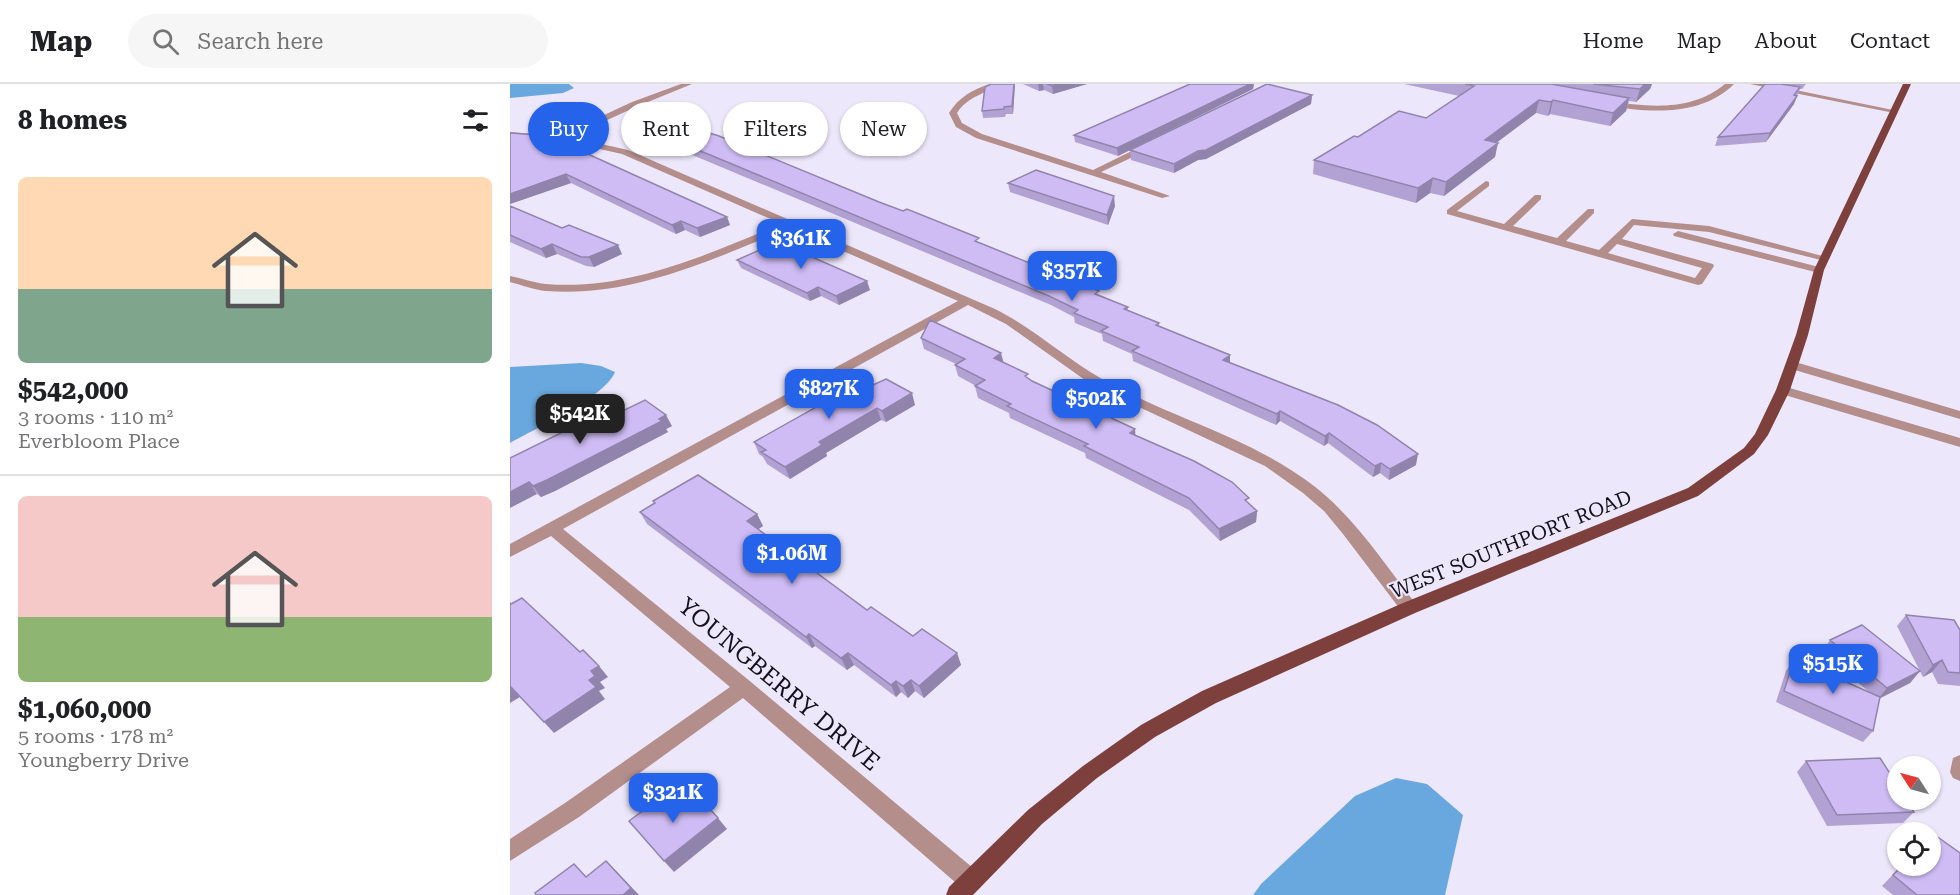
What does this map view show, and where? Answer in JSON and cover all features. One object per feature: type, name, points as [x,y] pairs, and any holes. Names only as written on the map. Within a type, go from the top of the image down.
[{"type":"main road","name":"WEST SOUTHPORT ROAD","points":[[957,895],[1035,817],[1090,772],[1148,731],[1209,697],[1409,608],[1693,492],[1749,451],[1761,435],[1783,390],[1802,335],[1811,295],[1822,264],[1907,84]]},
{"type":"street","points":[[609,116],[688,84]]},
{"type":"street","points":[[997,84],[973,93],[953,113],[957,122],[971,133],[1165,196]]},
{"type":"street","points":[[1597,102],[1670,108],[1694,104],[1717,96],[1730,84]]},
{"type":"street","points":[[1754,84],[1895,107]]},
{"type":"street","points":[[1788,84],[1895,107]]},
{"type":"street","points":[[510,135],[528,136]]},
{"type":"street","points":[[1093,173],[1157,142]]},
{"type":"street","points":[[609,148],[625,152],[1010,321],[1090,378],[1241,447],[1287,474],[1322,501],[1349,530],[1409,608]]},
{"type":"street","points":[[1486,184],[1450,212],[1698,282],[1708,266],[1615,240]]},
{"type":"street","points":[[1506,227],[1538,197]]},
{"type":"street","points":[[1559,242],[1590,211]]},
{"type":"street","points":[[1632,222],[1822,264]]},
{"type":"street","points":[[1632,222],[1709,229],[1822,264]]},
{"type":"street","points":[[1601,254],[1632,222]]},
{"type":"street","points":[[510,279],[541,286],[563,287],[639,279],[680,268],[790,224]]},
{"type":"street","points":[[510,551],[967,301]]},
{"type":"street","points":[[1792,365],[1960,416]]},
{"type":"street","points":[[1783,390],[1960,443]]},
{"type":"street","name":"YOUNGBERRY DRIVE","points":[[552,528],[744,687],[971,881]]},
{"type":"street","points":[[510,851],[572,810],[744,687]]},
{"type":"street","points":[[1960,764],[1960,772]]},
{"type":"water","points":[[510,84],[569,84],[574,88],[563,93],[510,98]]},
{"type":"water","points":[[581,363],[601,366],[615,372],[598,392],[584,402],[510,443],[510,367]]},
{"type":"water","points":[[1396,778],[1427,784],[1463,815],[1445,895],[1253,895],[1261,884],[1355,796]]},
{"type":"building","points":[[991,84],[1014,84],[1012,106],[982,111],[985,87]]},
{"type":"building","points":[[1190,84],[1250,84],[1117,148],[1074,135]]},
{"type":"building","points":[[1267,84],[1312,95],[1174,164],[1130,150]]},
{"type":"building","points":[[1465,84],[1551,84],[1629,98],[1613,113],[1553,100],[1551,102],[1539,100],[1485,140],[1498,143],[1446,182],[1433,178],[1418,188],[1314,160],[1354,136],[1358,137],[1399,111],[1426,118],[1474,86]]},
{"type":"building","points":[[1593,84],[1645,84],[1640,89]]},
{"type":"building","points":[[1765,84],[1800,87],[1794,95],[1797,96],[1770,133],[1718,137]]},
{"type":"building","points":[[510,133],[528,134],[528,156],[592,156],[727,217],[697,228],[681,221],[672,225],[566,174],[510,194]]},
{"type":"building","points":[[711,134],[723,138],[723,156],[767,156],[879,202],[903,211],[907,209],[979,238],[975,241],[1099,291],[1095,294],[1159,323],[1156,325],[1230,355],[1223,360],[1338,405],[1377,425],[1418,454],[1390,469],[1381,463],[1375,466],[1329,433],[1325,436],[1280,411],[1277,414],[1132,351],[1139,347],[1101,331],[1108,327],[1074,313],[1078,310],[711,155]]},
{"type":"building","points":[[1036,170],[1114,196],[1107,215],[1008,183]]},
{"type":"building","points":[[510,206],[562,228],[569,225],[618,245],[589,257],[581,257],[552,244],[541,249],[510,235]]},
{"type":"building","points":[[780,243],[867,281],[836,296],[818,287],[807,293],[737,260]]},
{"type":"building","points":[[930,320],[1001,353],[994,358],[1028,374],[1025,376],[1032,381],[1135,429],[1130,433],[1194,461],[1232,482],[1249,498],[1245,500],[1257,511],[1219,529],[1189,498],[1084,446],[1088,444],[1007,406],[1011,404],[975,386],[985,380],[955,365],[965,359],[921,338]]},
{"type":"building","points":[[886,379],[912,393],[882,411],[877,408],[819,442],[822,445],[785,467],[761,452],[766,450],[754,442],[864,380],[873,385]]},
{"type":"building","points":[[645,400],[666,415],[659,419],[662,421],[547,480],[533,486],[529,482],[510,492],[510,458],[593,417],[600,422]]},
{"type":"building","points":[[698,475],[757,514],[747,521],[867,610],[871,607],[913,636],[922,629],[957,653],[919,686],[911,680],[903,686],[896,681],[891,685],[848,653],[841,658],[809,634],[806,637],[640,512],[655,503],[653,501]]},
{"type":"building","points":[[522,598],[580,652],[583,650],[599,666],[591,671],[595,676],[589,680],[596,687],[544,722],[510,686],[510,603]]},
{"type":"building","points":[[1906,615],[1954,620],[1960,630],[1960,673],[1948,672],[1942,660],[1933,665]]},
{"type":"building","points":[[1862,625],[1920,671],[1887,688],[1830,640]]},
{"type":"building","points":[[1794,659],[1880,697],[1873,731],[1784,691]]},
{"type":"building","points":[[1880,758],[1887,769],[1887,810],[1913,810],[1914,812],[1837,815],[1806,761]]},
{"type":"building","points":[[695,793],[718,818],[664,861],[629,821],[664,795],[676,807]]},
{"type":"building","points":[[1941,839],[1960,853],[1960,895],[1917,895],[1894,876],[1941,876]]},
{"type":"building","points":[[606,861],[631,888],[623,895],[536,895],[535,893],[574,864],[586,877]]}]
